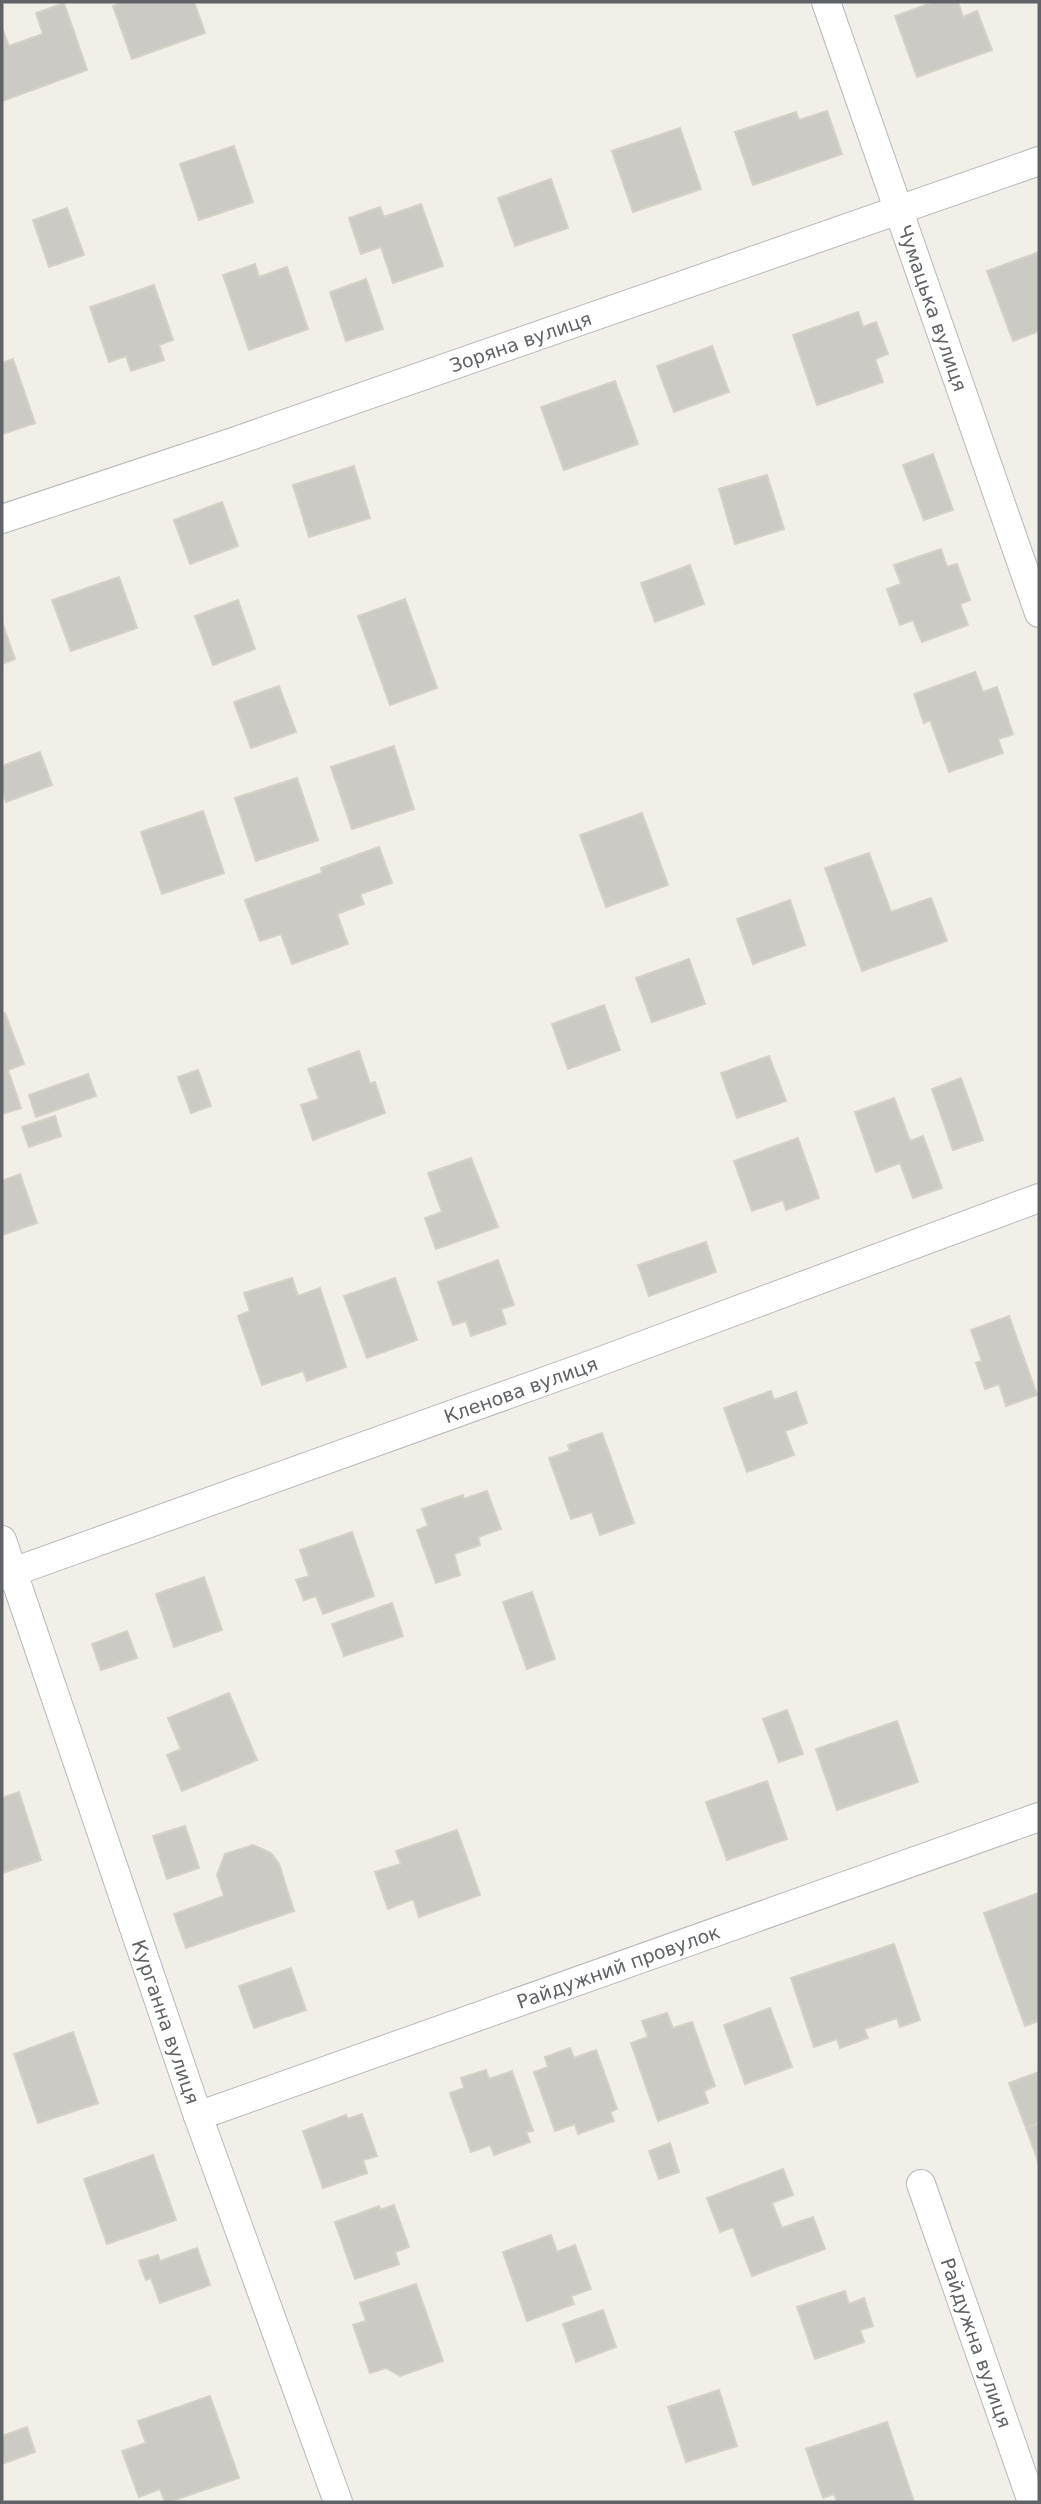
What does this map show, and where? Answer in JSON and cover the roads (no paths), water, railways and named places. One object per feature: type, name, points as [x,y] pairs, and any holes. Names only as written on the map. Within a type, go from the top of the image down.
[{"type":"street","name":"Чумацька вулиця","points":[[826,2],[1039,613]]},
{"type":"street","name":"Зоряна вулиця","points":[[2,520],[1039,161]]},
{"type":"street","name":"Кленова вулиця","points":[[7,1573],[590,1365],[1039,1198]]},
{"type":"street","name":"Курганна вулиця","points":[[2,1540],[7,1573],[198,2116],[338,2502]]},
{"type":"street","name":"Райдужний провулок","points":[[198,2116],[1039,1817]]},
{"type":"street","name":"Райдужна вулиця","points":[[921,2184],[1032,2502]]}]
